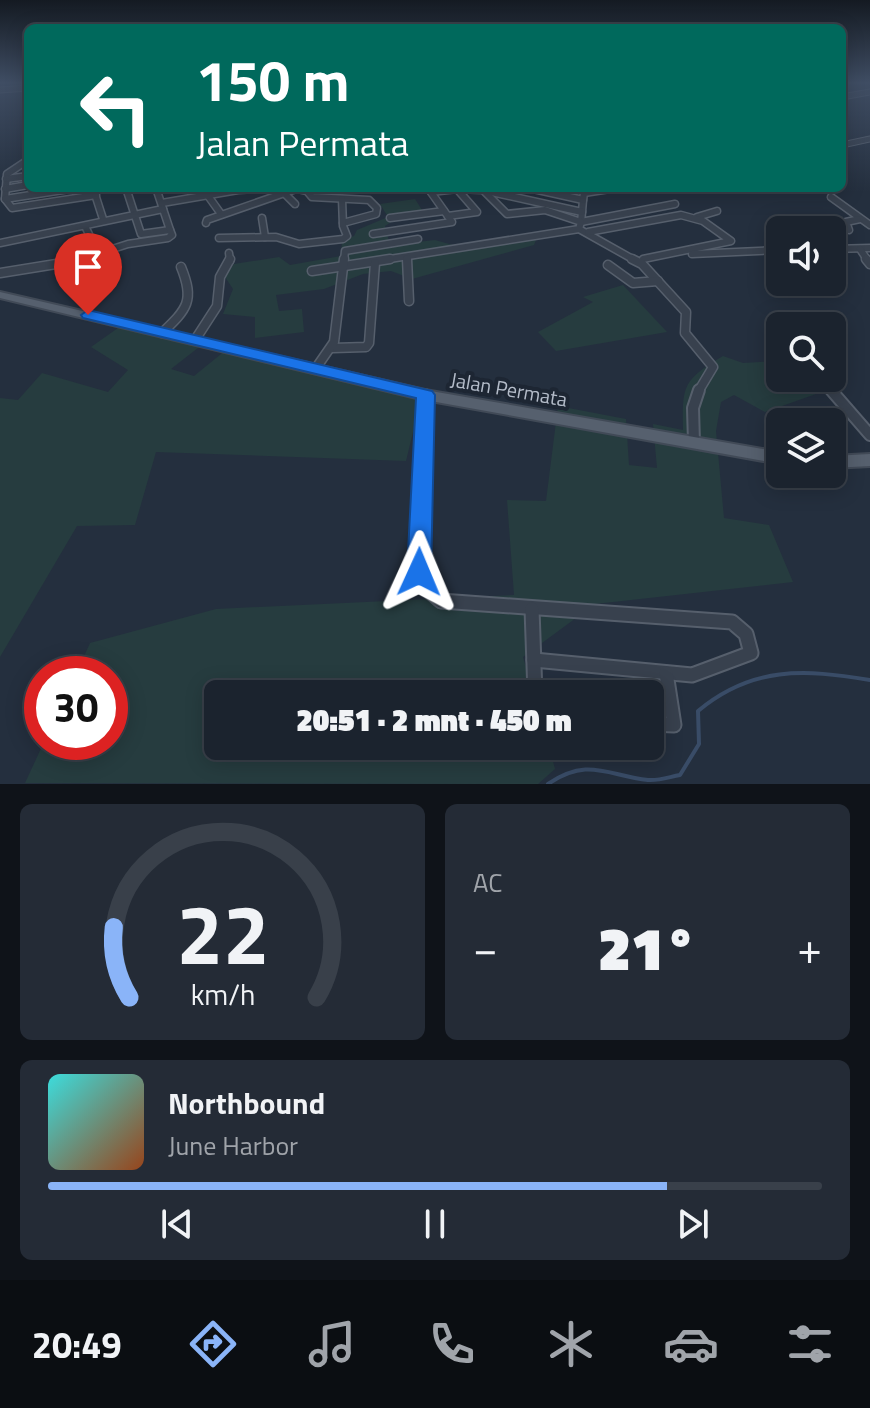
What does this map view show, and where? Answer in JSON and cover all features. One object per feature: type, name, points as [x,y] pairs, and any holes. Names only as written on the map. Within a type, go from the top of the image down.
[{"type":"main road","name":"Jalan Permata","points":[[0,295],[425,395],[766,456]]},
{"type":"main road","points":[[846,461],[870,460]]},
{"type":"street","points":[[846,144],[868,141]]},
{"type":"street","points":[[24,163],[10,172],[6,179],[5,199],[15,208],[90,192]]},
{"type":"street","points":[[18,168],[24,167]]},
{"type":"street","points":[[6,179],[24,177]]},
{"type":"street","points":[[5,189],[24,186]]},
{"type":"street","points":[[5,199],[50,192]]},
{"type":"street","points":[[95,192],[103,219]]},
{"type":"street","points":[[127,192],[140,233],[170,230]]},
{"type":"street","points":[[0,273],[86,259],[128,244],[168,238],[172,235],[159,192]]},
{"type":"street","points":[[0,243],[85,226],[205,192]]},
{"type":"street","points":[[209,192],[221,214]]},
{"type":"street","points":[[308,192],[312,197],[371,200],[379,211],[369,217],[343,223]]},
{"type":"street","points":[[373,234],[452,222],[431,192]]},
{"type":"street","points":[[390,218],[477,212],[460,192]]},
{"type":"street","points":[[485,192],[507,214],[545,210],[642,261],[686,312],[685,333],[713,367],[712,374],[697,391],[694,402],[694,443]]},
{"type":"street","points":[[492,192],[582,212]]},
{"type":"street","points":[[556,192],[584,196],[600,192]]},
{"type":"street","points":[[580,192],[584,196]]},
{"type":"street","points":[[206,223],[221,214],[248,208],[284,193],[295,204]]},
{"type":"street","points":[[582,228],[584,196]]},
{"type":"street","points":[[831,197],[870,225]]},
{"type":"street","points":[[219,238],[265,237],[299,244],[339,240],[347,236],[342,199]]},
{"type":"street","points":[[312,271],[582,228],[675,204]]},
{"type":"street","points":[[582,228],[604,232],[677,215],[697,217],[717,211]]},
{"type":"street","points":[[642,261],[731,241],[697,217]]},
{"type":"street","points":[[262,218],[265,237]]},
{"type":"street","points":[[849,230],[846,222],[860,219]]},
{"type":"street","points":[[85,226],[94,245],[85,250],[86,259]]},
{"type":"street","points":[[410,228],[429,254]]},
{"type":"street","points":[[316,368],[333,348],[345,251],[418,239]]},
{"type":"street","points":[[846,249],[870,248]]},
{"type":"street","points":[[860,249],[870,264]]},
{"type":"street","points":[[642,261],[691,254],[766,251]]},
{"type":"street","points":[[195,340],[217,306],[220,277],[230,261],[229,253]]},
{"type":"street","points":[[407,257],[409,301]]},
{"type":"street","points":[[333,348],[366,347],[369,343],[375,263]]},
{"type":"street","points":[[608,265],[633,283],[658,281]]},
{"type":"street","points":[[162,333],[188,307],[191,299],[181,267]]},
{"type":"street","points":[[833,392],[870,435]]},
{"type":"street","points":[[425,395],[419,537],[421,584],[430,595],[441,601],[732,622],[746,634],[751,653],[692,675],[534,660]]},
{"type":"street","points":[[532,609],[535,680]]},
{"type":"street","points":[[664,725],[674,725],[666,673]]},
{"type":"green space","points":[[415,199],[422,210],[409,211],[385,226],[390,245],[435,240],[467,249],[524,236],[536,240],[534,245],[412,279],[391,271],[363,274],[324,289],[276,295],[279,311],[302,309],[304,332],[255,338],[255,317],[223,314],[233,289],[225,277],[234,264],[279,257],[290,265],[341,256],[342,240],[388,217],[380,204]]},
{"type":"green space","points":[[623,285],[667,332],[556,351],[538,332],[593,302],[583,297]]},
{"type":"green space","points":[[125,323],[203,344],[171,369],[194,376],[226,350],[422,395],[406,461],[156,452],[135,525],[77,526],[0,657],[0,398],[18,400],[42,373],[108,392],[128,370],[91,347]]},
{"type":"green space","points":[[723,356],[743,363],[766,362],[766,392],[822,392],[776,408],[766,408],[765,412],[734,395],[721,402],[716,431],[724,518],[769,525],[793,582],[595,604],[523,657],[530,680],[204,680],[204,760],[553,760],[555,769],[538,784],[25,783],[36,760],[128,760],[128,656],[84,656],[90,643],[216,609],[514,595],[507,500],[546,501],[558,406],[626,419],[629,465],[657,468],[653,424],[683,430],[685,393],[700,371]]},
{"type":"waterway","points":[[548,784],[575,771],[586,770],[648,780],[680,775],[699,744],[698,711],[718,696],[759,679],[801,673],[870,680]]},
{"type":"route","points":[[88,315],[425,395],[419,572]]}]
